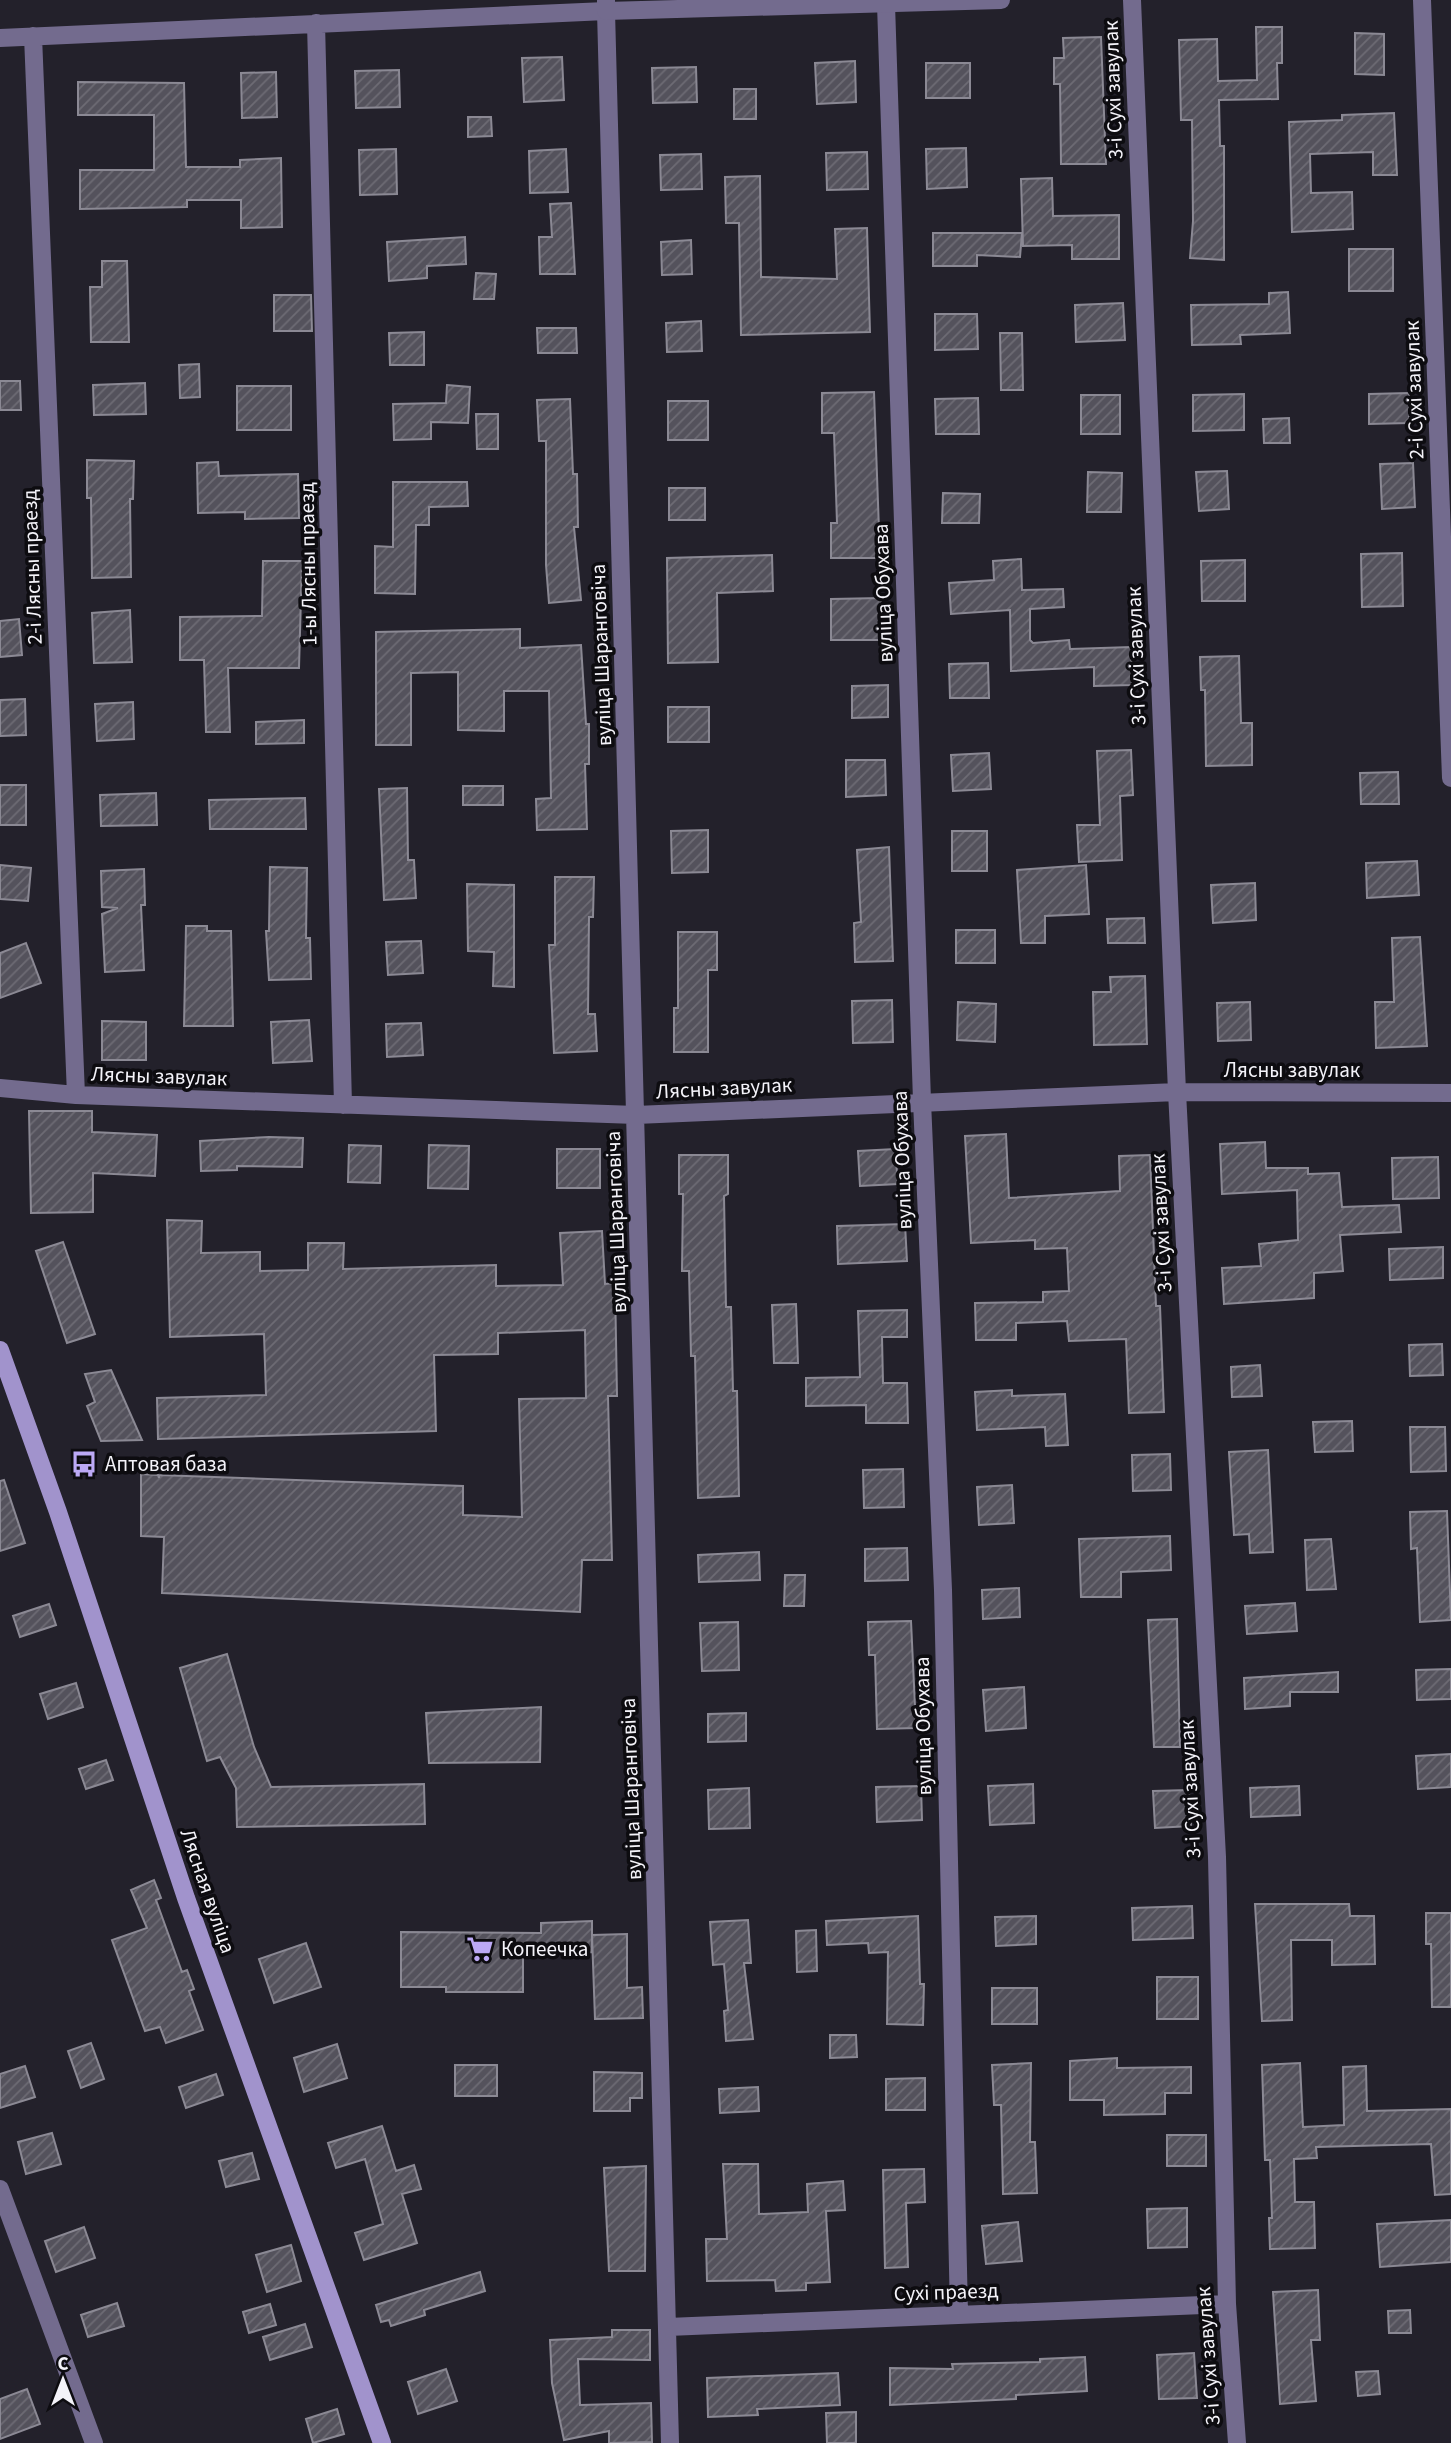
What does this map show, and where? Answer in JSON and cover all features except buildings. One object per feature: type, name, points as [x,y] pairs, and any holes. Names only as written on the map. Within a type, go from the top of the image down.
[{"type":"main road","name":"Лясная вуліца","points":[[0,1350],[58,1513],[186,1898],[382,2443]]},
{"type":"street","points":[[0,38],[317,23],[606,5],[886,4],[1000,0]]},
{"type":"street","name":"3-і Сухі завулак","points":[[1132,0],[1177,1092],[1217,1857],[1227,2304],[1237,2443]]},
{"type":"street","name":"2-і Сухі завулак","points":[[1422,0],[1451,778]]},
{"type":"street","name":"вуліца Обухава","points":[[886,4],[922,1101],[943,1590],[959,2314]]},
{"type":"street","name":"вуліца Шаранговіча","points":[[606,5],[670,2443]]},
{"type":"street","name":"1-ы Лясны праезд","points":[[317,23],[343,1104]]},
{"type":"street","name":"2-і Лясны праезд","points":[[33,36],[76,1096]]},
{"type":"street","name":"Лясны завулак","points":[[0,1088],[76,1096],[636,1115],[1177,1092],[1451,1093]]},
{"type":"street","points":[[0,2189],[94,2443]]},
{"type":"street","name":"Сухі праезд","points":[[668,2327],[1227,2304]]},
{"type":"place","name":"Аптовая база","points":[[84,1464]]},
{"type":"place","name":"Копеечка","points":[[480,1949]]}]
